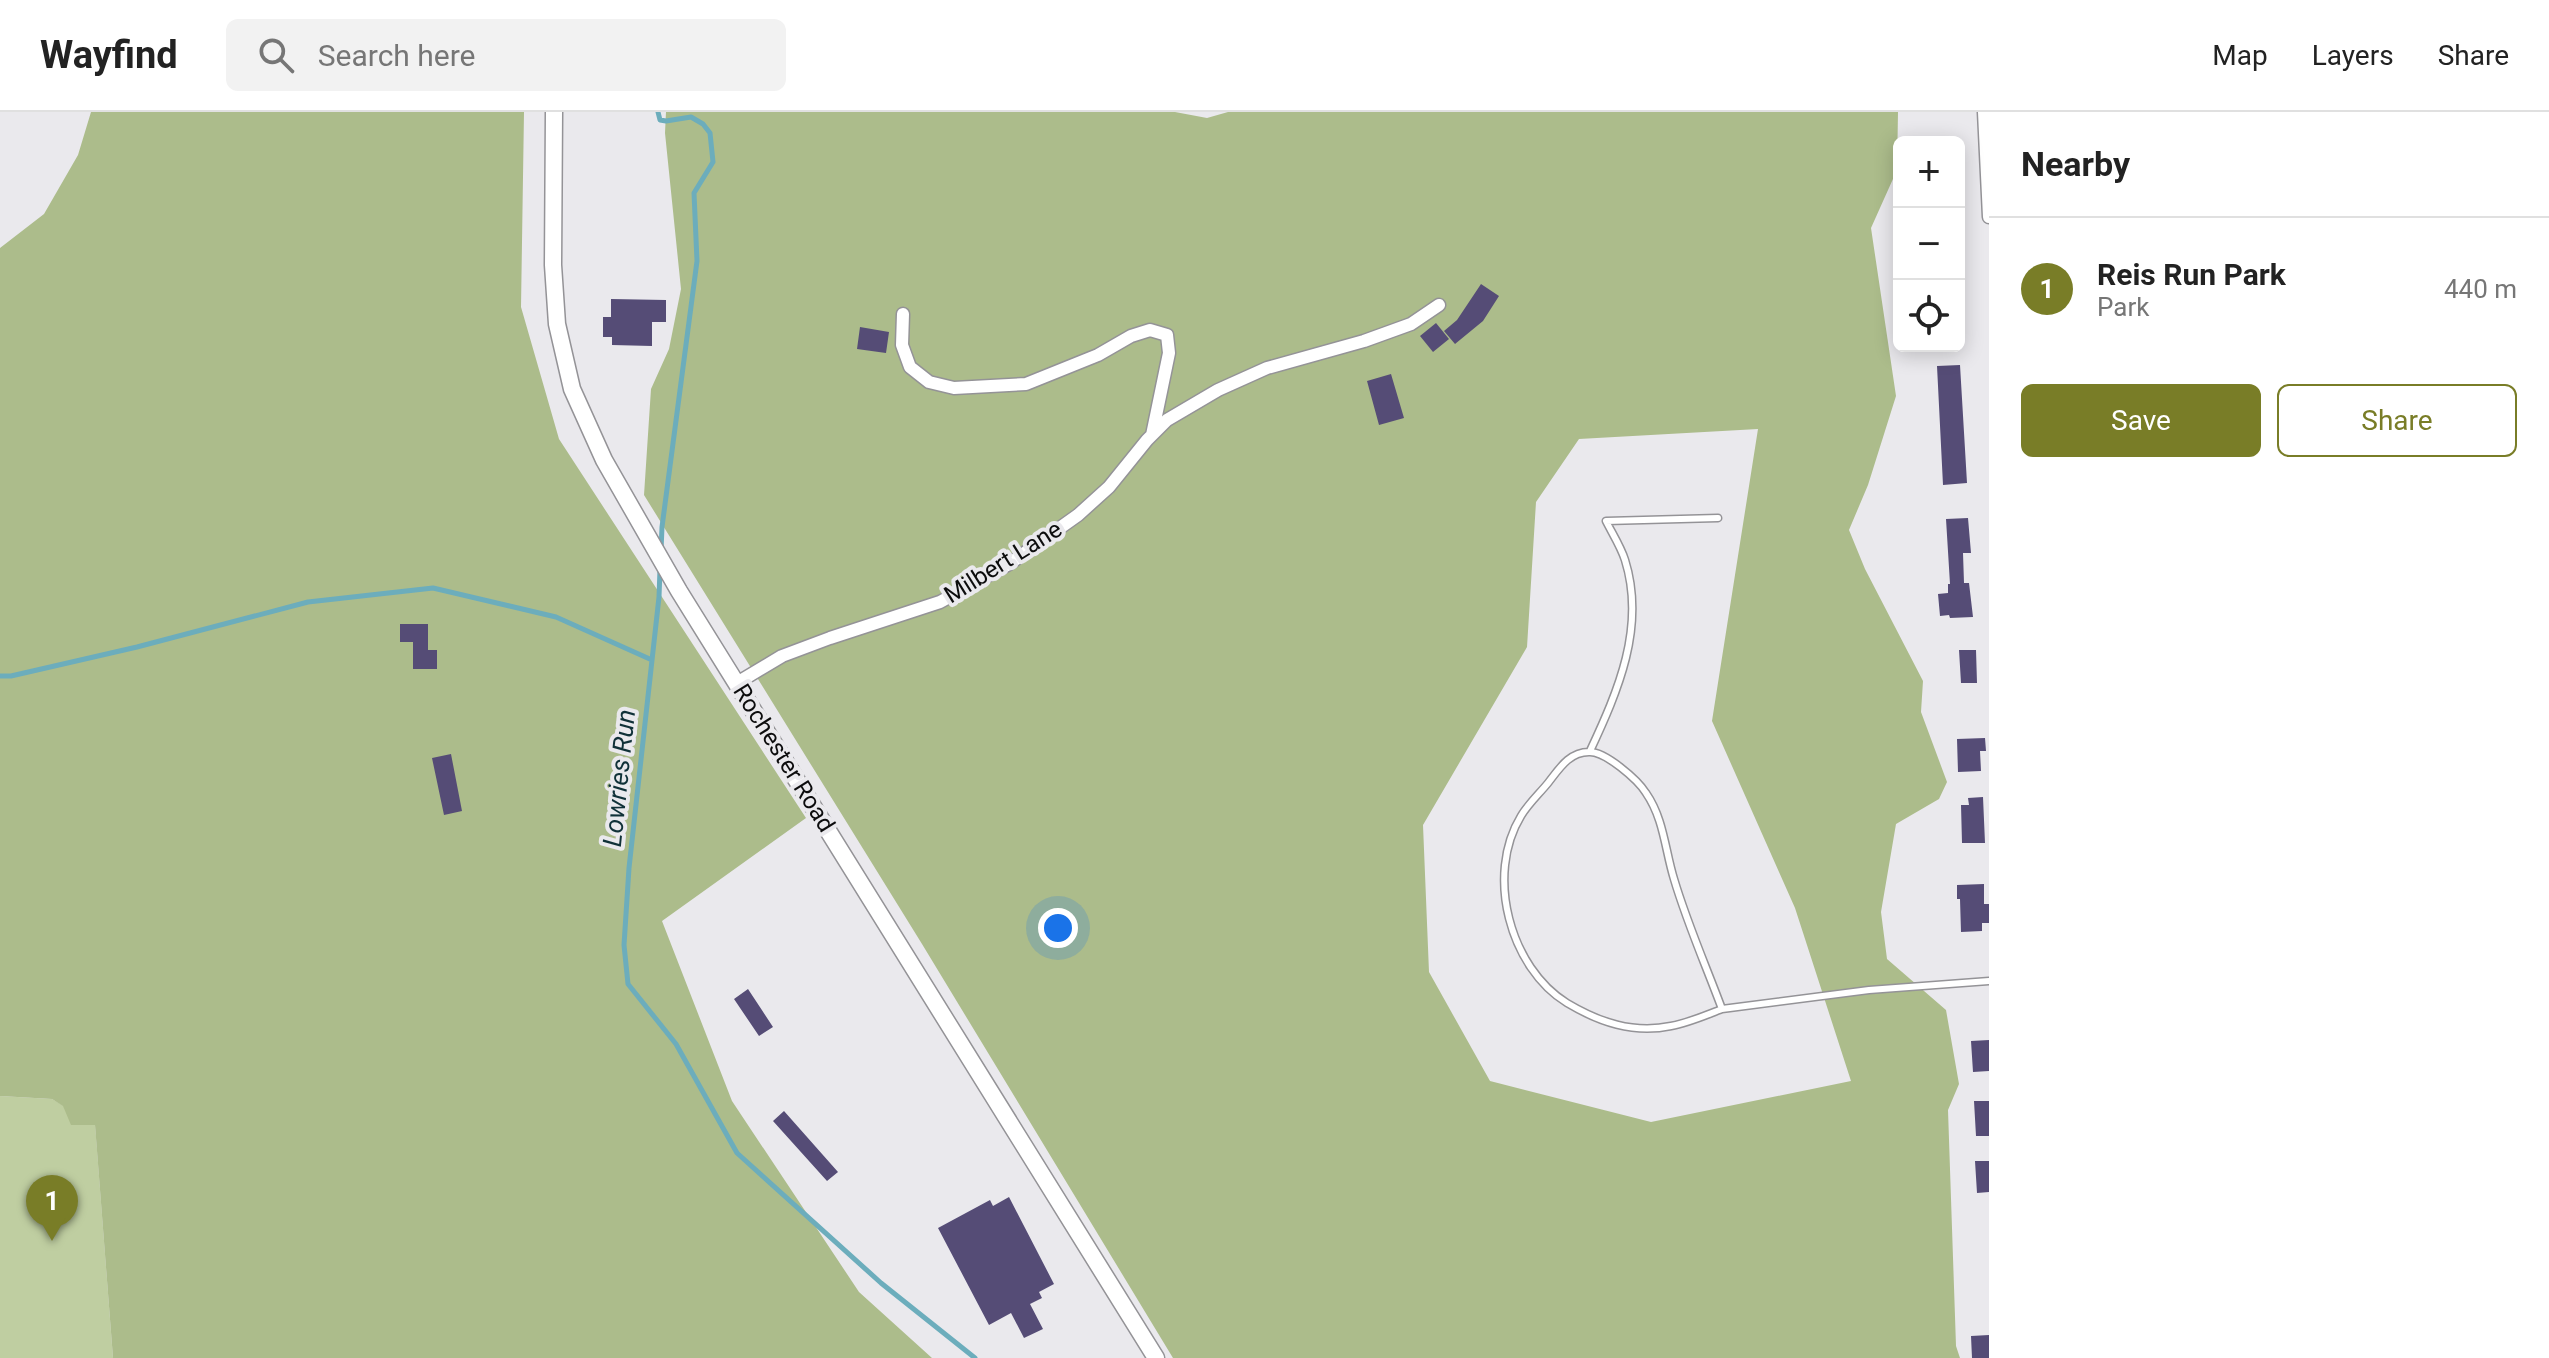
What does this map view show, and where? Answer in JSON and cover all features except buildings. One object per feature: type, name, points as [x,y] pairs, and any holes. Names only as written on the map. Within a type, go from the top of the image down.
[{"type":"street","name":"Rochester Road","points":[[554,112],[553,265],[557,324],[572,389],[604,460],[737,683],[1156,1358]]},
{"type":"street","points":[[1984,112],[1989,217]]},
{"type":"street","name":"Milbert Lane","points":[[737,683],[782,656],[940,602],[1009,564],[1078,515],[1167,420],[1188,406],[1255,373],[1411,324],[1439,305]]},
{"type":"street","name":"Milbert Lane","points":[[903,314],[902,345],[910,367],[929,382],[954,388],[1026,384],[1098,355],[1131,336],[1150,330],[1167,335],[1169,353],[1152,435]]},
{"type":"lane","points":[[1590,751],[1626,662],[1632,626],[1631,588],[1625,558],[1606,521],[1718,518]]},
{"type":"lane","points":[[1722,1009],[1673,878],[1661,822],[1646,792],[1613,761],[1590,751],[1570,757],[1520,816],[1511,840],[1504,875],[1506,902],[1510,928],[1527,962],[1549,992],[1590,1017],[1630,1029],[1670,1026],[1722,1009],[1869,990],[1989,981]]},
{"type":"green space","points":[[91,112],[524,112],[521,307],[559,439],[806,818],[662,921],[732,1101],[859,1292],[932,1358],[113,1358],[95,1125],[71,1125],[63,1106],[52,1099],[0,1096],[0,248],[44,214],[78,155]]},
{"type":"green space","points":[[666,112],[1175,112],[1207,118],[1228,112],[1898,112],[1898,136],[1893,136],[1893,179],[1871,228],[1896,396],[1868,485],[1849,530],[1865,569],[1923,681],[1921,712],[1947,782],[1939,799],[1896,824],[1881,912],[1887,959],[1946,1010],[1959,1084],[1948,1110],[1956,1346],[1960,1358],[1173,1358],[644,495],[651,389],[669,349],[681,289],[665,133]],"holes":[[[1758,429],[1712,721],[1795,908],[1851,1081],[1651,1122],[1490,1081],[1429,972],[1423,825],[1527,647],[1536,502],[1579,439]]]},
{"type":"green space","points":[[0,1096],[52,1099],[95,1124],[113,1358],[0,1358]]},
{"type":"waterway","name":"Lowries Run","points":[[658,112],[660,120],[691,117],[703,124],[710,133],[713,162],[694,193],[697,261],[661,551]]},
{"type":"waterway","name":"Lowries Run","points":[[660,569],[629,868],[624,945],[628,984],[676,1044],[737,1153],[881,1283],[975,1358]]},
{"type":"waterway","points":[[0,676],[137,647],[308,602],[433,588],[556,617],[652,660]]},
{"type":"place","name":"Reis Run Park","points":[[52,1241]]}]
